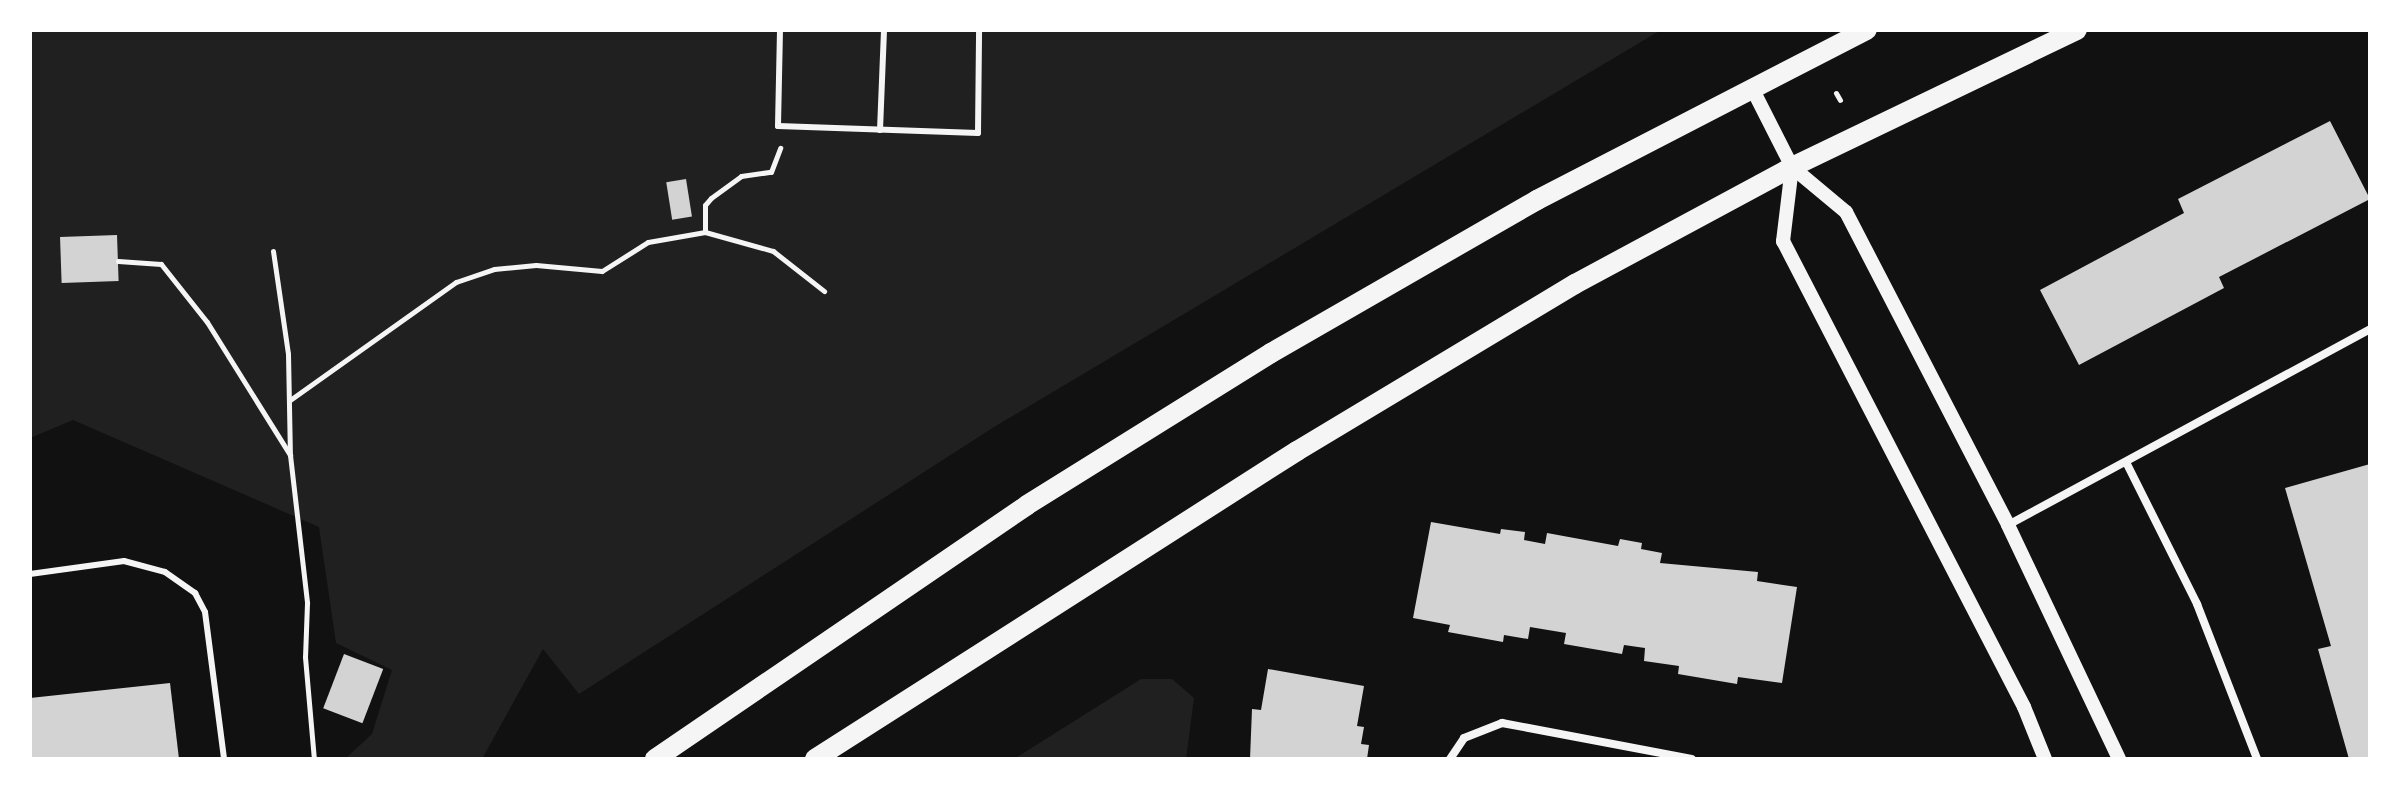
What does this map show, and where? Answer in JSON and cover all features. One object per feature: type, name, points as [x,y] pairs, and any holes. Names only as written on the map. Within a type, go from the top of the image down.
[{"type":"main road","points":[[655,759],[1013,514],[1271,353],[1537,200],[1867,30]]},
{"type":"main road","points":[[815,759],[1297,451],[1575,284],[1792,167],[2077,30]]},
{"type":"street","points":[[1753,90],[1792,167],[1846,212],[2008,525],[2119,759]]},
{"type":"street","points":[[1792,167],[1783,241],[2024,707],[2045,759]]},
{"type":"street","points":[[2008,525],[2370,329]]},
{"type":"street","points":[[2126,462],[2197,604],[2257,759]]},
{"type":"street","points":[[1450,759],[1464,738],[1502,723],[1692,759]]},
{"type":"lane","points":[[780,30],[781,126],[978,133],[979,30]]},
{"type":"lane","points":[[880,130],[884,30]]},
{"type":"lane","points":[[30,574],[124,561],[165,572],[195,593],[205,612],[224,759]]},
{"type":"path","points":[[1836,93],[1840,100]]},
{"type":"path","points":[[705,232],[705,205],[711,198],[741,176],[771,172],[777,166],[781,126]]},
{"type":"path","points":[[290,400],[466,277],[536,265],[602,271],[648,242],[705,232],[739,238],[773,251],[824,291]]},
{"type":"path","points":[[273,251],[284,309],[290,455],[307,603],[305,667],[315,731],[314,759]]},
{"type":"path","points":[[118,261],[161,264],[207,322],[290,455]]},
{"type":"shaded area","points":[[30,30],[1661,30],[994,427],[579,694],[543,649],[482,759],[345,759],[372,734],[392,670],[336,643],[319,527],[73,420],[30,438]]},
{"type":"shaded area","points":[[1141,679],[1172,679],[1194,698],[1186,759],[1014,759]]},
{"type":"building","points":[[2330,121],[2370,199],[2219,277],[2224,288],[2079,365],[2040,290],[2184,213],[2178,199]]},
{"type":"building","points":[[686,179],[692,217],[672,220],[666,182]]},
{"type":"building","points":[[117,235],[119,281],[62,283],[60,237]]},
{"type":"building","points":[[2370,464],[2370,759],[2349,759],[2318,649],[2331,646],[2285,488]]},
{"type":"building","points":[[1431,522],[1500,534],[1501,529],[1525,532],[1524,540],[1545,544],[1547,533],[1618,546],[1620,539],[1642,543],[1641,549],[1662,553],[1660,563],[1758,572],[1757,581],[1797,587],[1782,683],[1738,677],[1737,684],[1678,674],[1679,666],[1644,661],[1645,648],[1624,645],[1622,654],[1564,644],[1566,633],[1530,627],[1528,639],[1504,635],[1503,642],[1448,632],[1450,625],[1413,618]]},
{"type":"building","points":[[344,654],[383,669],[362,723],[323,708]]},
{"type":"building","points":[[1268,669],[1364,686],[1357,726],[1364,727],[1361,744],[1369,745],[1367,759],[1250,759],[1252,709],[1261,710]]},
{"type":"building","points":[[170,683],[179,759],[30,759],[30,698]]}]
